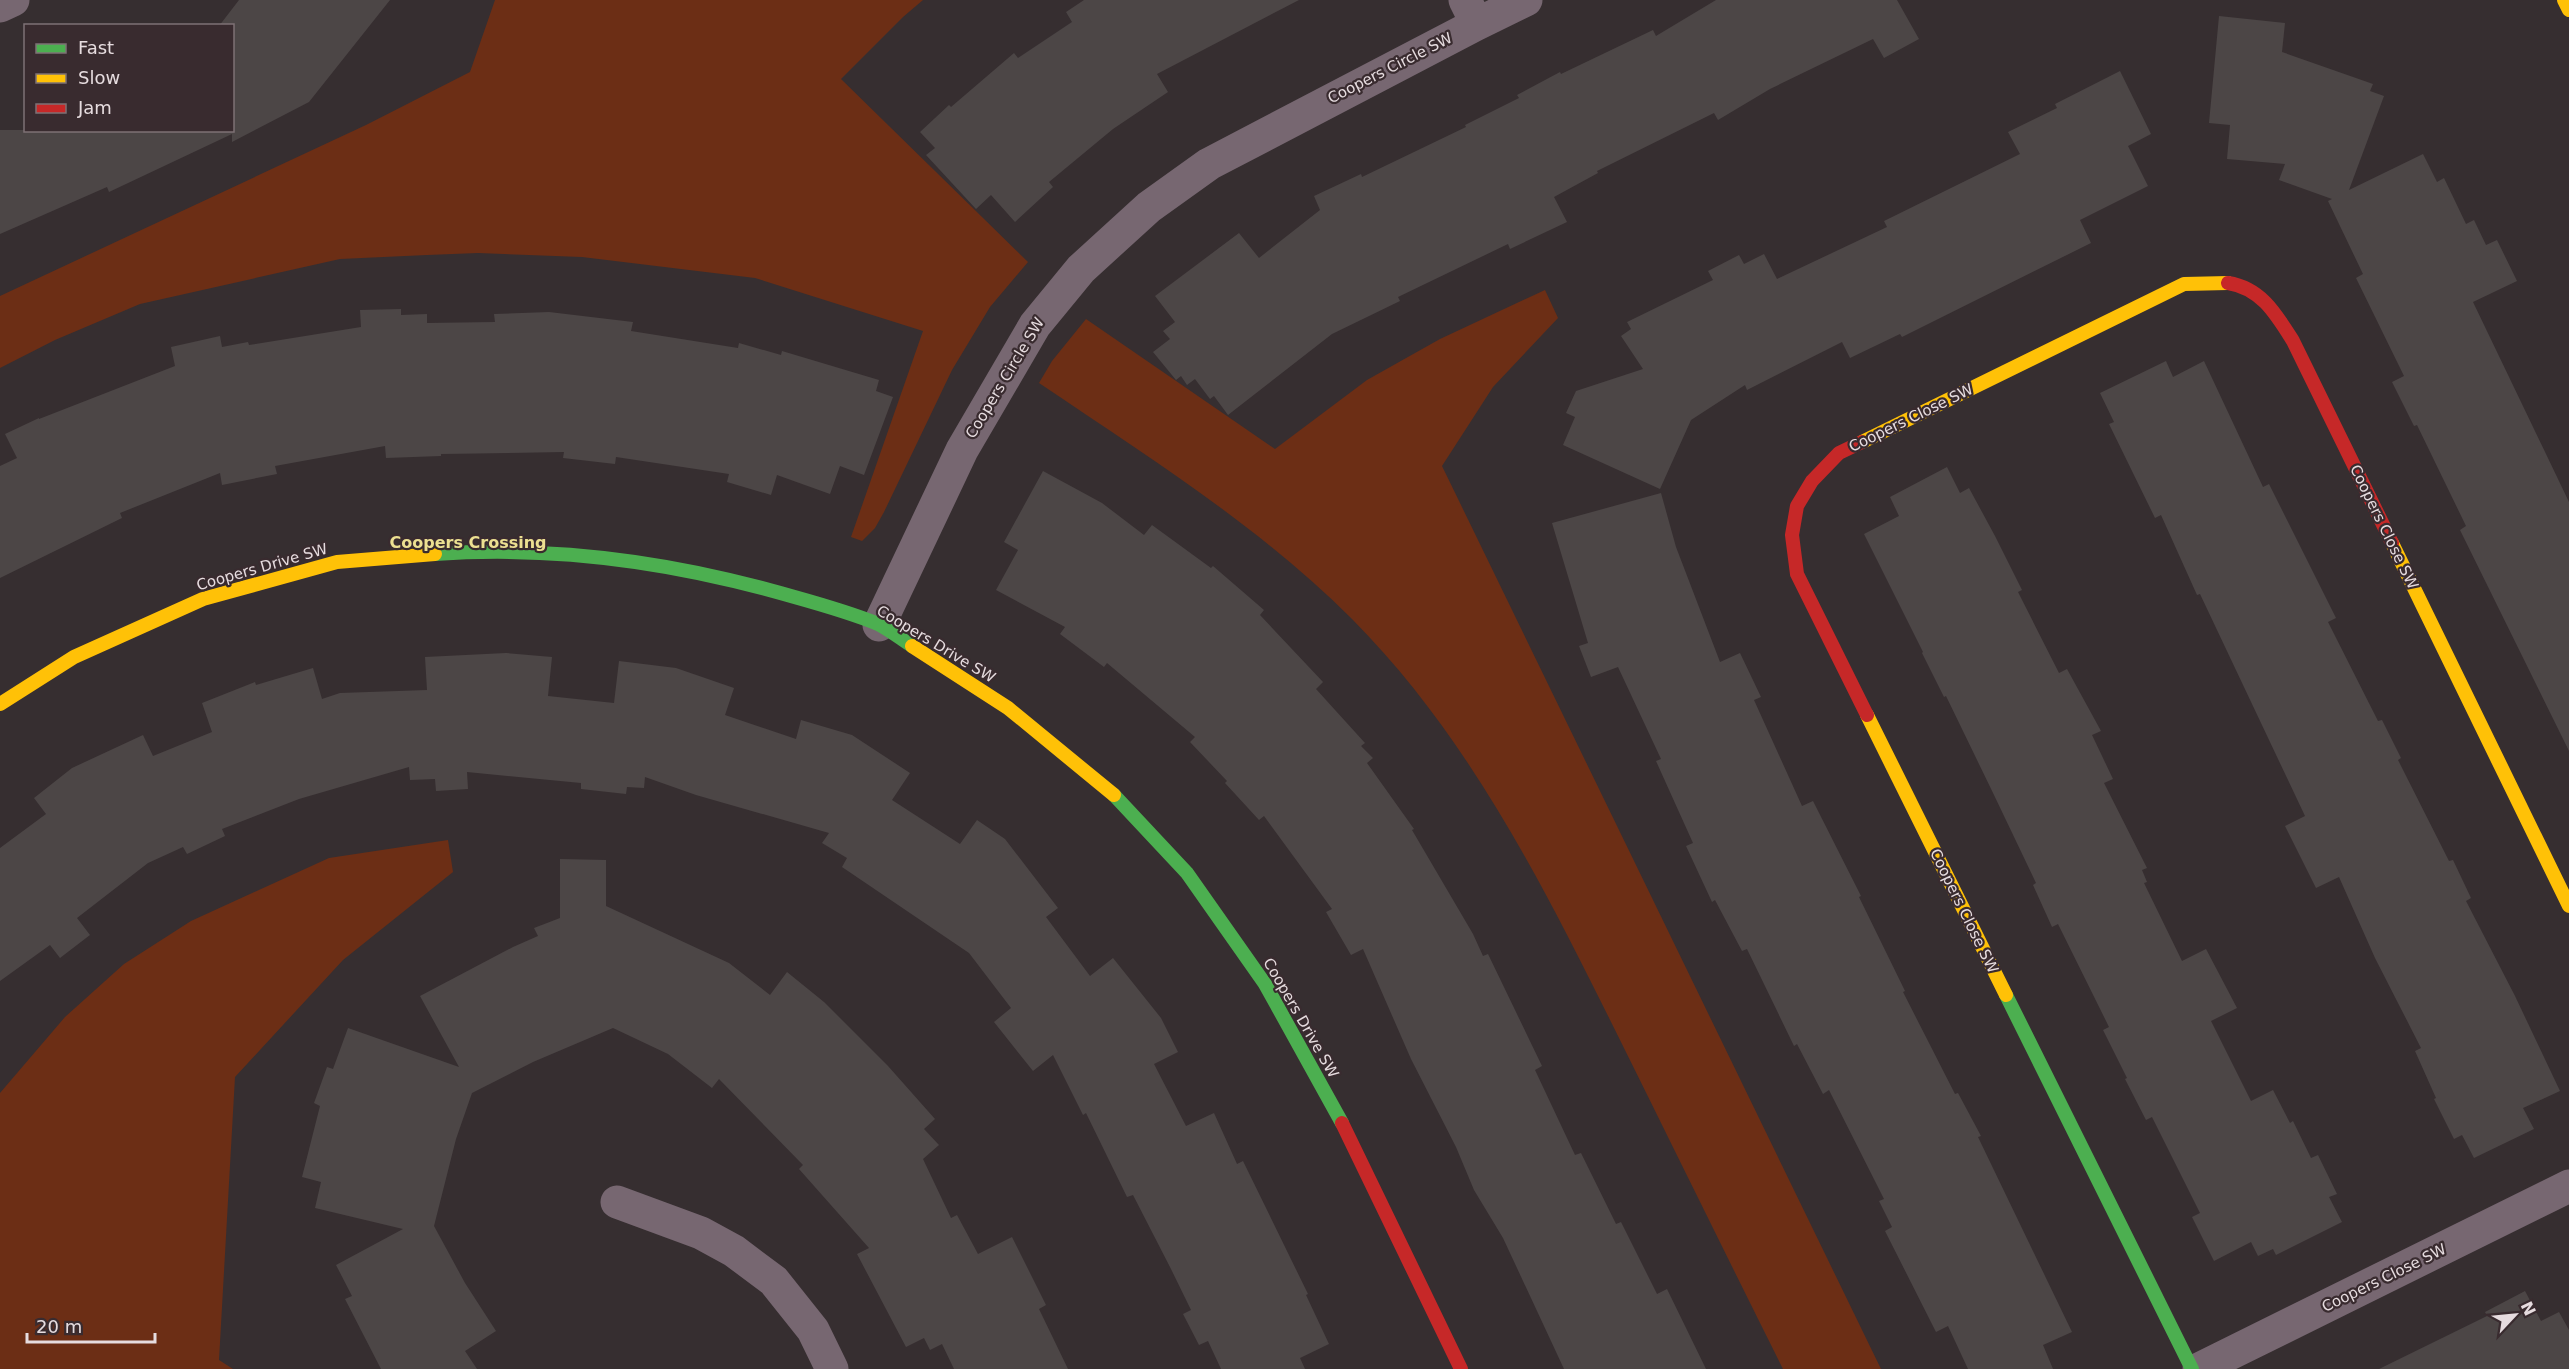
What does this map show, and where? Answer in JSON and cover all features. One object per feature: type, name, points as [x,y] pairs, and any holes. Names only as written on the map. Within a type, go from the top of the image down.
[{"type":"street","points":[[0,6],[13,0]]},
{"type":"street","name":"Coopers Circle SW","points":[[879,625],[962,450],[1035,325],[1081,269],[1149,207],[1209,164],[1471,12],[1526,0]]},
{"type":"street","points":[[2564,0],[2569,10]]},
{"type":"street","name":"Coopers Close SW","points":[[2192,1369],[1797,574],[1791,542],[1794,513],[1810,481],[1839,453],[2184,284],[2219,280],[2253,289],[2272,306],[2293,341],[2569,906]]},
{"type":"street","name":"Coopers Drive SW","points":[[0,704],[74,657],[203,599],[337,562],[480,551],[601,557],[716,574],[821,604],[879,625],[1008,708],[1104,785],[1187,873],[1265,984],[1349,1136],[1461,1369]]},
{"type":"street","name":"Coopers Close SW","points":[[2199,1369],[2569,1186]]},
{"type":"street","points":[[617,1202],[701,1233],[734,1251],[774,1281],[813,1330],[832,1369]]},
{"type":"shaded area","points":[[495,0],[923,0],[841,79],[1028,262],[990,307],[952,370],[884,512],[875,528],[862,541],[851,537],[923,331],[755,278],[582,257],[478,253],[340,259],[140,304],[55,340],[0,368],[0,296],[366,125],[470,72]]},
{"type":"shaded area","points":[[1545,290],[1558,318],[1493,387],[1442,466],[1881,1369],[1783,1369],[1564,928],[1534,873],[1470,766],[1434,714],[1395,665],[1352,619],[1279,553],[1161,465],[1039,383],[1052,361],[1086,319],[1275,449],[1367,380],[1440,339]]},
{"type":"shaded area","points":[[448,840],[453,872],[343,960],[235,1077],[219,1360],[233,1369],[0,1369],[0,1093],[65,1017],[124,964],[191,921],[329,858]]},
{"type":"building","points":[[239,0],[390,0],[309,102],[232,142],[232,134],[109,192],[107,187],[0,234],[0,130],[234,132],[234,24],[221,24]]},
{"type":"building","points":[[1084,0],[1299,0],[1157,74],[1168,92],[1113,129],[1049,182],[1053,187],[1015,222],[991,195],[976,209],[926,155],[935,148],[920,132],[949,105],[951,107],[1014,53],[1018,58],[1072,22],[1066,12]]},
{"type":"building","points":[[1716,0],[1897,0],[1919,39],[1884,58],[1873,39],[1770,89],[1718,120],[1714,113],[1597,171],[1598,173],[1554,197],[1567,222],[1510,249],[1508,244],[1398,297],[1400,301],[1332,334],[1228,415],[1214,396],[1210,399],[1195,379],[1187,385],[1181,376],[1176,380],[1153,352],[1170,339],[1163,331],[1175,322],[1155,296],[1239,233],[1259,258],[1320,210],[1314,196],[1361,174],[1362,177],[1466,127],[1465,125],[1519,98],[1517,95],[1560,72],[1561,74],[1653,30],[1656,36]]},
{"type":"building","points":[[2219,16],[2285,23],[2282,52],[2373,84],[2370,91],[2384,96],[2349,190],[2423,154],[2437,182],[2444,178],[2466,224],[2474,220],[2486,245],[2497,240],[2517,281],[2473,302],[2569,502],[2569,751],[2460,530],[2466,526],[2417,425],[2414,426],[2392,382],[2404,376],[2356,278],[2363,274],[2328,201],[2332,199],[2279,180],[2285,164],[2227,159],[2230,125],[2209,123]]},
{"type":"building","points":[[2120,71],[2151,134],[2128,146],[2148,186],[2080,220],[2091,243],[1902,337],[1900,334],[1850,358],[1842,342],[1747,390],[1745,385],[1691,420],[1660,489],[1563,445],[1575,417],[1566,413],[1576,391],[1643,369],[1621,336],[1631,329],[1627,322],[1713,280],[1708,271],[1739,255],[1744,264],[1764,254],[1777,279],[1887,227],[1884,221],[2020,154],[2008,132],[2057,108],[2055,104]]},
{"type":"building","points":[[401,309],[401,315],[427,314],[427,323],[495,322],[494,314],[549,312],[633,322],[631,331],[738,348],[739,343],[781,355],[782,351],[879,380],[876,391],[893,397],[864,475],[840,466],[830,494],[777,475],[771,495],[727,482],[729,474],[616,457],[615,464],[563,458],[564,452],[441,454],[441,456],[386,458],[385,446],[275,466],[277,474],[222,485],[220,473],[120,513],[122,518],[0,578],[0,466],[17,458],[5,434],[39,418],[175,366],[171,347],[220,336],[222,347],[248,342],[249,345],[361,327],[360,310]]},
{"type":"building","points":[[2166,361],[2173,377],[2204,361],[2263,487],[2269,484],[2336,618],[2328,622],[2378,721],[2382,720],[2401,758],[2398,760],[2449,861],[2453,860],[2471,898],[2466,901],[2560,1091],[2523,1108],[2534,1129],[2474,1158],[2462,1135],[2454,1139],[2434,1099],[2436,1098],[2415,1051],[2421,1048],[2375,958],[2339,877],[2316,888],[2285,826],[2305,816],[2200,594],[2197,595],[2161,515],[2155,518],[2109,424],[2114,422],[2100,393]]},
{"type":"building","points":[[1947,467],[1960,493],[1969,488],[2022,590],[2018,592],[2059,673],[2067,669],[2101,731],[2092,735],[2113,779],[2104,783],[2147,868],[2142,870],[2147,882],[2144,883],[2182,961],[2206,949],[2237,1008],[2211,1021],[2251,1101],[2273,1090],[2290,1123],[2293,1121],[2311,1158],[2318,1155],[2337,1194],[2329,1197],[2342,1222],[2276,1255],[2273,1249],[2258,1256],[2251,1242],[2214,1261],[2192,1217],[2200,1213],[2152,1117],[2146,1120],[2125,1079],[2127,1078],[2103,1030],[2109,1027],[2058,924],[2052,927],[2033,885],[2036,883],[1994,795],[1864,534],[1899,516],[1890,497]]},
{"type":"building","points":[[1043,471],[1102,503],[1144,535],[1152,525],[1211,568],[1213,566],[1264,610],[1260,615],[1323,682],[1316,689],[1365,743],[1361,746],[1373,758],[1367,763],[1414,829],[1412,830],[1473,934],[1483,956],[1488,954],[1542,1066],[1535,1070],[1575,1155],[1581,1153],[1616,1224],[1621,1222],[1657,1294],[1667,1289],[1706,1369],[1564,1369],[1503,1238],[1474,1190],[1456,1147],[1411,1059],[1363,949],[1351,955],[1326,912],[1332,909],[1264,816],[1259,820],[1225,783],[1227,781],[1190,742],[1195,737],[1107,663],[1104,667],[1060,634],[1065,627],[996,590],[1018,550],[1004,542]]},
{"type":"building","points":[[1661,493],[1676,547],[1720,662],[1740,653],[1761,697],[1754,700],[1802,806],[1813,801],[1861,896],[1859,897],[1905,991],[1903,992],[1955,1094],[1958,1093],[1981,1136],[1978,1137],[2072,1332],[2043,1345],[2053,1369],[1968,1369],[1948,1326],[1936,1332],[1885,1231],[1892,1227],[1879,1201],[1884,1199],[1829,1090],[1823,1094],[1797,1044],[1794,1046],[1747,949],[1742,951],[1715,900],[1712,902],[1686,846],[1693,843],[1656,761],[1661,759],[1618,667],[1591,677],[1579,646],[1588,643],[1552,523]]},
{"type":"building","points":[[506,653],[552,657],[548,696],[614,703],[619,661],[676,668],[734,688],[725,715],[796,739],[801,720],[852,735],[910,773],[892,800],[960,844],[977,820],[1005,839],[1058,908],[1046,917],[1090,976],[1113,958],[1161,1018],[1178,1052],[1154,1064],[1186,1126],[1214,1113],[1237,1164],[1243,1161],[1308,1294],[1306,1295],[1329,1344],[1300,1358],[1305,1369],[1221,1369],[1208,1341],[1199,1345],[1183,1314],[1191,1310],[1171,1269],[1133,1195],[1127,1197],[1086,1113],[1083,1115],[1053,1055],[1033,1071],[994,1022],[1011,1008],[969,953],[842,867],[847,858],[822,843],[829,833],[696,795],[645,777],[644,788],[627,787],[626,794],[581,789],[581,783],[467,772],[468,789],[436,791],[435,779],[410,780],[409,767],[299,799],[222,829],[225,836],[187,854],[183,847],[148,863],[77,918],[90,935],[60,958],[50,945],[0,981],[0,848],[46,814],[34,798],[72,768],[143,735],[153,756],[212,732],[202,703],[255,682],[256,685],[313,668],[322,699],[340,693],[427,690],[425,657]]},
{"type":"building","points":[[560,859],[606,860],[606,906],[729,963],[770,995],[787,972],[824,1002],[888,1066],[935,1119],[924,1129],[939,1145],[923,1159],[951,1218],[957,1215],[978,1254],[1012,1237],[1046,1305],[1039,1309],[1068,1369],[954,1369],[942,1344],[930,1350],[924,1338],[906,1347],[857,1254],[869,1248],[799,1169],[803,1165],[719,1079],[712,1088],[668,1054],[613,1028],[533,1062],[472,1093],[456,1139],[434,1226],[465,1283],[496,1331],[465,1351],[477,1369],[381,1369],[345,1299],[352,1296],[336,1265],[403,1229],[315,1208],[321,1182],[302,1177],[320,1106],[314,1103],[327,1067],[333,1069],[348,1028],[459,1067],[420,996],[538,936],[534,928],[560,918]]},
{"type":"building","points":[[2525,1291],[2541,1321],[2559,1312],[2569,1330],[2569,1369],[2379,1369],[2487,1316],[2485,1312]]},
{"type":"traffic: fast","points":[[435,554],[478,552],[563,554],[690,571],[732,580],[852,614],[878,624],[912,646]]},
{"type":"traffic: fast","points":[[1114,795],[1187,873],[1265,984],[1342,1123]]},
{"type":"traffic: fast","points":[[2006,995],[2192,1369]]},
{"type":"traffic: slow","points":[[2564,0],[2569,10]]},
{"type":"traffic: slow","points":[[1862,442],[2184,284],[2228,283]]},
{"type":"traffic: slow","points":[[2392,543],[2569,906]]},
{"type":"traffic: slow","points":[[0,704],[74,657],[203,599],[337,562],[435,554]]},
{"type":"traffic: slow","points":[[912,646],[1008,708],[1114,795]]},
{"type":"traffic: slow","points":[[1867,715],[2006,995]]},
{"type":"traffic: jam","points":[[2228,283],[2250,290],[2259,296],[2287,331],[2392,543]]},
{"type":"traffic: jam","points":[[1862,442],[1839,453],[1812,481],[1797,506],[1792,535],[1797,574],[1867,715]]},
{"type":"traffic: jam","points":[[1342,1123],[1461,1369]]},
{"type":"district","name":"Coopers Crossing","points":[[468,542]]}]
